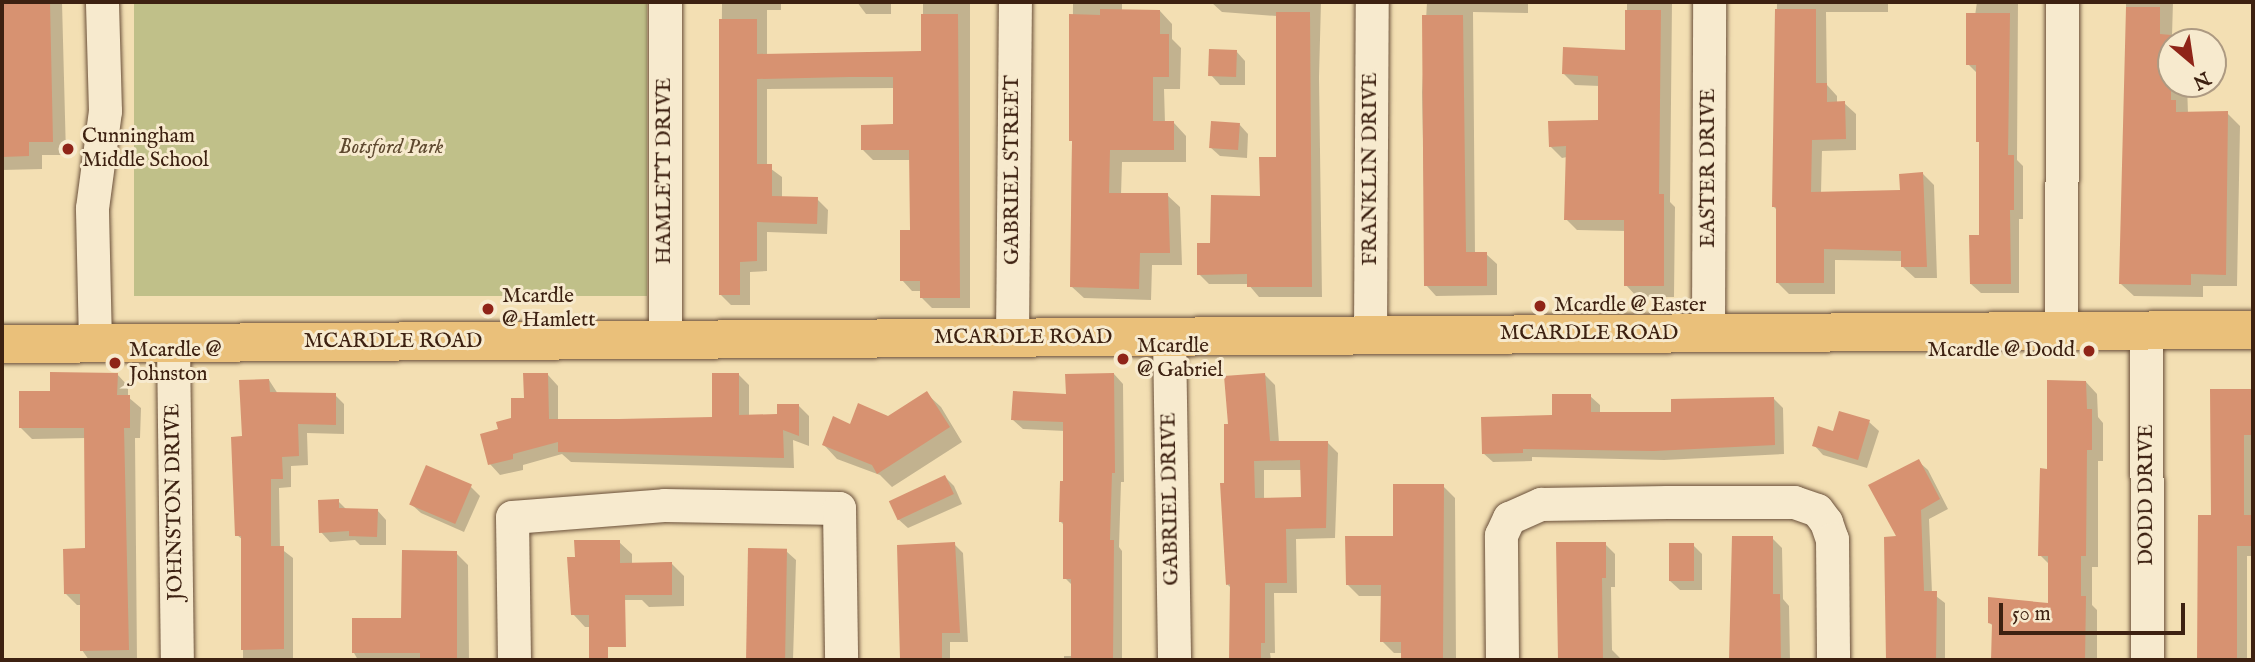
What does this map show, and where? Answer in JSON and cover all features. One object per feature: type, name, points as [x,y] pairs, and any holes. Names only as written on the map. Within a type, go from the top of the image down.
[{"type":"main road","name":"MCARDLE ROAD","points":[[2,344],[2253,330]]},
{"type":"street","points":[[95,343],[92,208],[105,111],[102,2]]},
{"type":"street","name":"HAMLETT DRIVE","points":[[665,2],[665,340]]},
{"type":"street","name":"GABRIEL STREET","points":[[1012,338],[1015,2]]},
{"type":"street","name":"FRANKLIN DRIVE","points":[[1370,335],[1372,2]]},
{"type":"street","name":"EASTER DRIVE","points":[[1708,333],[1709,2]]},
{"type":"street","points":[[2062,2],[2062,331]]},
{"type":"street","name":"DODD DRIVE","points":[[2146,331],[2147,660]]},
{"type":"street","name":"GABRIEL DRIVE","points":[[1169,337],[1174,660]]},
{"type":"street","name":"JOHNSTON DRIVE","points":[[173,343],[177,660]]},
{"type":"street","points":[[1502,660],[1502,535],[1509,518],[1541,503],[1667,502],[1794,502],[1817,510],[1826,522],[1832,539],[1833,660]]},
{"type":"street","points":[[514,660],[512,517],[664,505],[839,508],[841,660]]},
{"type":"green space","name":"Botsford Park","points":[[134,2],[647,2],[647,296],[134,296]]},
{"type":"building","points":[[2,2],[50,2],[53,142],[29,142],[29,156],[2,157]]},
{"type":"building","points":[[2126,7],[2160,7],[2160,28],[2157,28],[2157,98],[2176,100],[2176,112],[2228,111],[2226,275],[2191,274],[2191,285],[2119,284]]},
{"type":"building","points":[[1100,9],[1160,10],[1160,34],[1169,34],[1169,77],[1153,77],[1153,121],[1174,121],[1174,150],[1110,150],[1109,193],[1168,193],[1170,253],[1140,253],[1139,289],[1070,287],[1072,141],[1069,141],[1069,14],[1100,15]]},
{"type":"building","points":[[1775,9],[1816,9],[1816,83],[1827,83],[1827,102],[1845,101],[1846,139],[1812,140],[1811,192],[1900,190],[1899,174],[1923,172],[1927,267],[1901,267],[1901,251],[1824,249],[1824,283],[1776,283],[1776,207],[1772,207]]},
{"type":"building","points":[[1625,10],[1661,10],[1659,194],[1664,194],[1664,286],[1624,286],[1624,220],[1564,220],[1566,146],[1549,147],[1548,121],[1598,120],[1598,76],[1562,74],[1563,47],[1625,50]]},
{"type":"building","points":[[1276,12],[1310,12],[1312,287],[1247,287],[1247,274],[1197,275],[1197,243],[1210,243],[1211,195],[1260,196],[1259,157],[1276,157]]},
{"type":"building","points":[[1966,13],[2010,13],[2008,155],[2014,155],[2014,210],[2010,210],[2011,284],[1970,284],[1969,235],[1979,235],[1979,142],[1976,142],[1976,65],[1966,65]]},
{"type":"building","points":[[921,14],[958,14],[960,298],[920,298],[920,281],[900,281],[900,230],[910,230],[909,150],[861,150],[861,125],[893,124],[893,77],[757,79],[757,164],[772,164],[772,196],[818,197],[817,224],[757,222],[757,261],[740,262],[740,295],[719,295],[719,19],[757,19],[757,54],[921,51]]},
{"type":"building","points":[[1422,15],[1463,15],[1466,252],[1487,252],[1487,286],[1424,286]]},
{"type":"building","points":[[1209,49],[1237,50],[1236,77],[1208,76]]},
{"type":"building","points":[[1211,121],[1240,123],[1238,150],[1209,148]]},
{"type":"building","points":[[50,372],[118,373],[117,395],[130,395],[130,428],[124,428],[129,650],[80,651],[80,594],[64,594],[63,549],[85,548],[84,428],[19,428],[19,391],[50,391]]},
{"type":"building","points":[[523,373],[548,373],[549,419],[619,419],[712,417],[712,373],[739,373],[739,415],[777,414],[777,404],[799,404],[799,436],[783,430],[784,458],[558,452],[558,442],[513,454],[513,459],[488,465],[480,434],[498,429],[496,422],[511,418],[511,398],[524,398]]},
{"type":"building","points":[[1114,373],[1115,473],[1112,473],[1110,540],[1114,540],[1113,660],[1071,660],[1071,579],[1063,579],[1063,522],[1059,522],[1060,481],[1063,481],[1063,422],[1011,420],[1013,391],[1066,394],[1065,374]]},
{"type":"building","points":[[1265,373],[1270,441],[1328,441],[1326,528],[1286,529],[1287,583],[1265,583],[1265,643],[1261,643],[1261,660],[1229,660],[1230,584],[1226,585],[1220,483],[1224,483],[1224,424],[1228,424],[1224,376]],"holes":[[[1300,460],[1301,497],[1255,498],[1254,461]]]},
{"type":"building","points":[[269,379],[270,392],[336,393],[336,425],[298,424],[299,456],[282,457],[283,479],[271,479],[271,546],[284,546],[284,649],[241,650],[241,536],[235,536],[231,437],[242,436],[239,380]]},
{"type":"building","points":[[2047,380],[2086,381],[2087,409],[2092,409],[2092,450],[2087,450],[2086,556],[2081,556],[2081,596],[2086,596],[2085,660],[1991,660],[1992,624],[1988,623],[1988,597],[2048,603],[2048,556],[2038,556],[2040,468],[2047,469]]},
{"type":"building","points":[[2210,389],[2253,389],[2253,435],[2244,435],[2244,515],[2253,515],[2253,546],[2237,546],[2237,660],[2197,660],[2198,515],[2211,515]]},
{"type":"building","points":[[927,391],[950,427],[877,474],[872,465],[822,445],[833,416],[850,424],[858,403],[888,416]]},
{"type":"building","points":[[1552,394],[1591,394],[1591,412],[1671,412],[1671,399],[1774,397],[1775,445],[1654,451],[1523,449],[1523,453],[1482,454],[1481,417],[1552,415]]},
{"type":"building","points":[[1839,411],[1870,420],[1858,460],[1812,446],[1818,426],[1833,431]]},
{"type":"building","points":[[1919,459],[1940,499],[1921,510],[1924,591],[1937,591],[1936,660],[1886,660],[1884,537],[1896,536],[1868,485]]},
{"type":"building","points":[[426,465],[472,485],[455,524],[409,505]]},
{"type":"building","points":[[945,475],[954,494],[898,520],[889,501]]},
{"type":"building","points":[[1393,484],[1444,484],[1443,660],[1401,660],[1401,642],[1380,642],[1381,585],[1346,585],[1345,536],[1393,536]]},
{"type":"building","points":[[339,499],[339,508],[378,509],[377,537],[349,536],[349,531],[319,533],[318,500]]},
{"type":"building","points":[[1732,536],[1773,536],[1773,594],[1780,594],[1781,660],[1729,660]]},
{"type":"building","points":[[574,540],[620,540],[620,563],[672,562],[672,595],[625,595],[626,647],[608,647],[608,660],[589,660],[589,615],[571,615],[567,557],[575,557]]},
{"type":"building","points":[[955,542],[960,633],[942,633],[942,660],[900,660],[897,545]]},
{"type":"building","points":[[1556,542],[1606,542],[1606,578],[1602,578],[1603,660],[1558,660]]},
{"type":"building","points":[[1669,543],[1694,543],[1694,581],[1669,581]]},
{"type":"building","points":[[748,548],[787,549],[785,660],[746,660]]},
{"type":"building","points":[[402,550],[457,551],[457,660],[420,660],[420,653],[352,653],[352,618],[401,618]]},
{"type":"place","name":"Cunningham Middle School","points":[[68,149]]},
{"type":"place","name":"Mcardle @ Easter","points":[[1540,306]]},
{"type":"place","name":"Mcardle @ Hamlett","points":[[488,309]]},
{"type":"place","name":"Mcardle @ Dodd","points":[[2089,351]]},
{"type":"place","name":"Mcardle @ Gabriel","points":[[1123,359]]},
{"type":"place","name":"Mcardle @ Johnston","points":[[115,363]]}]
